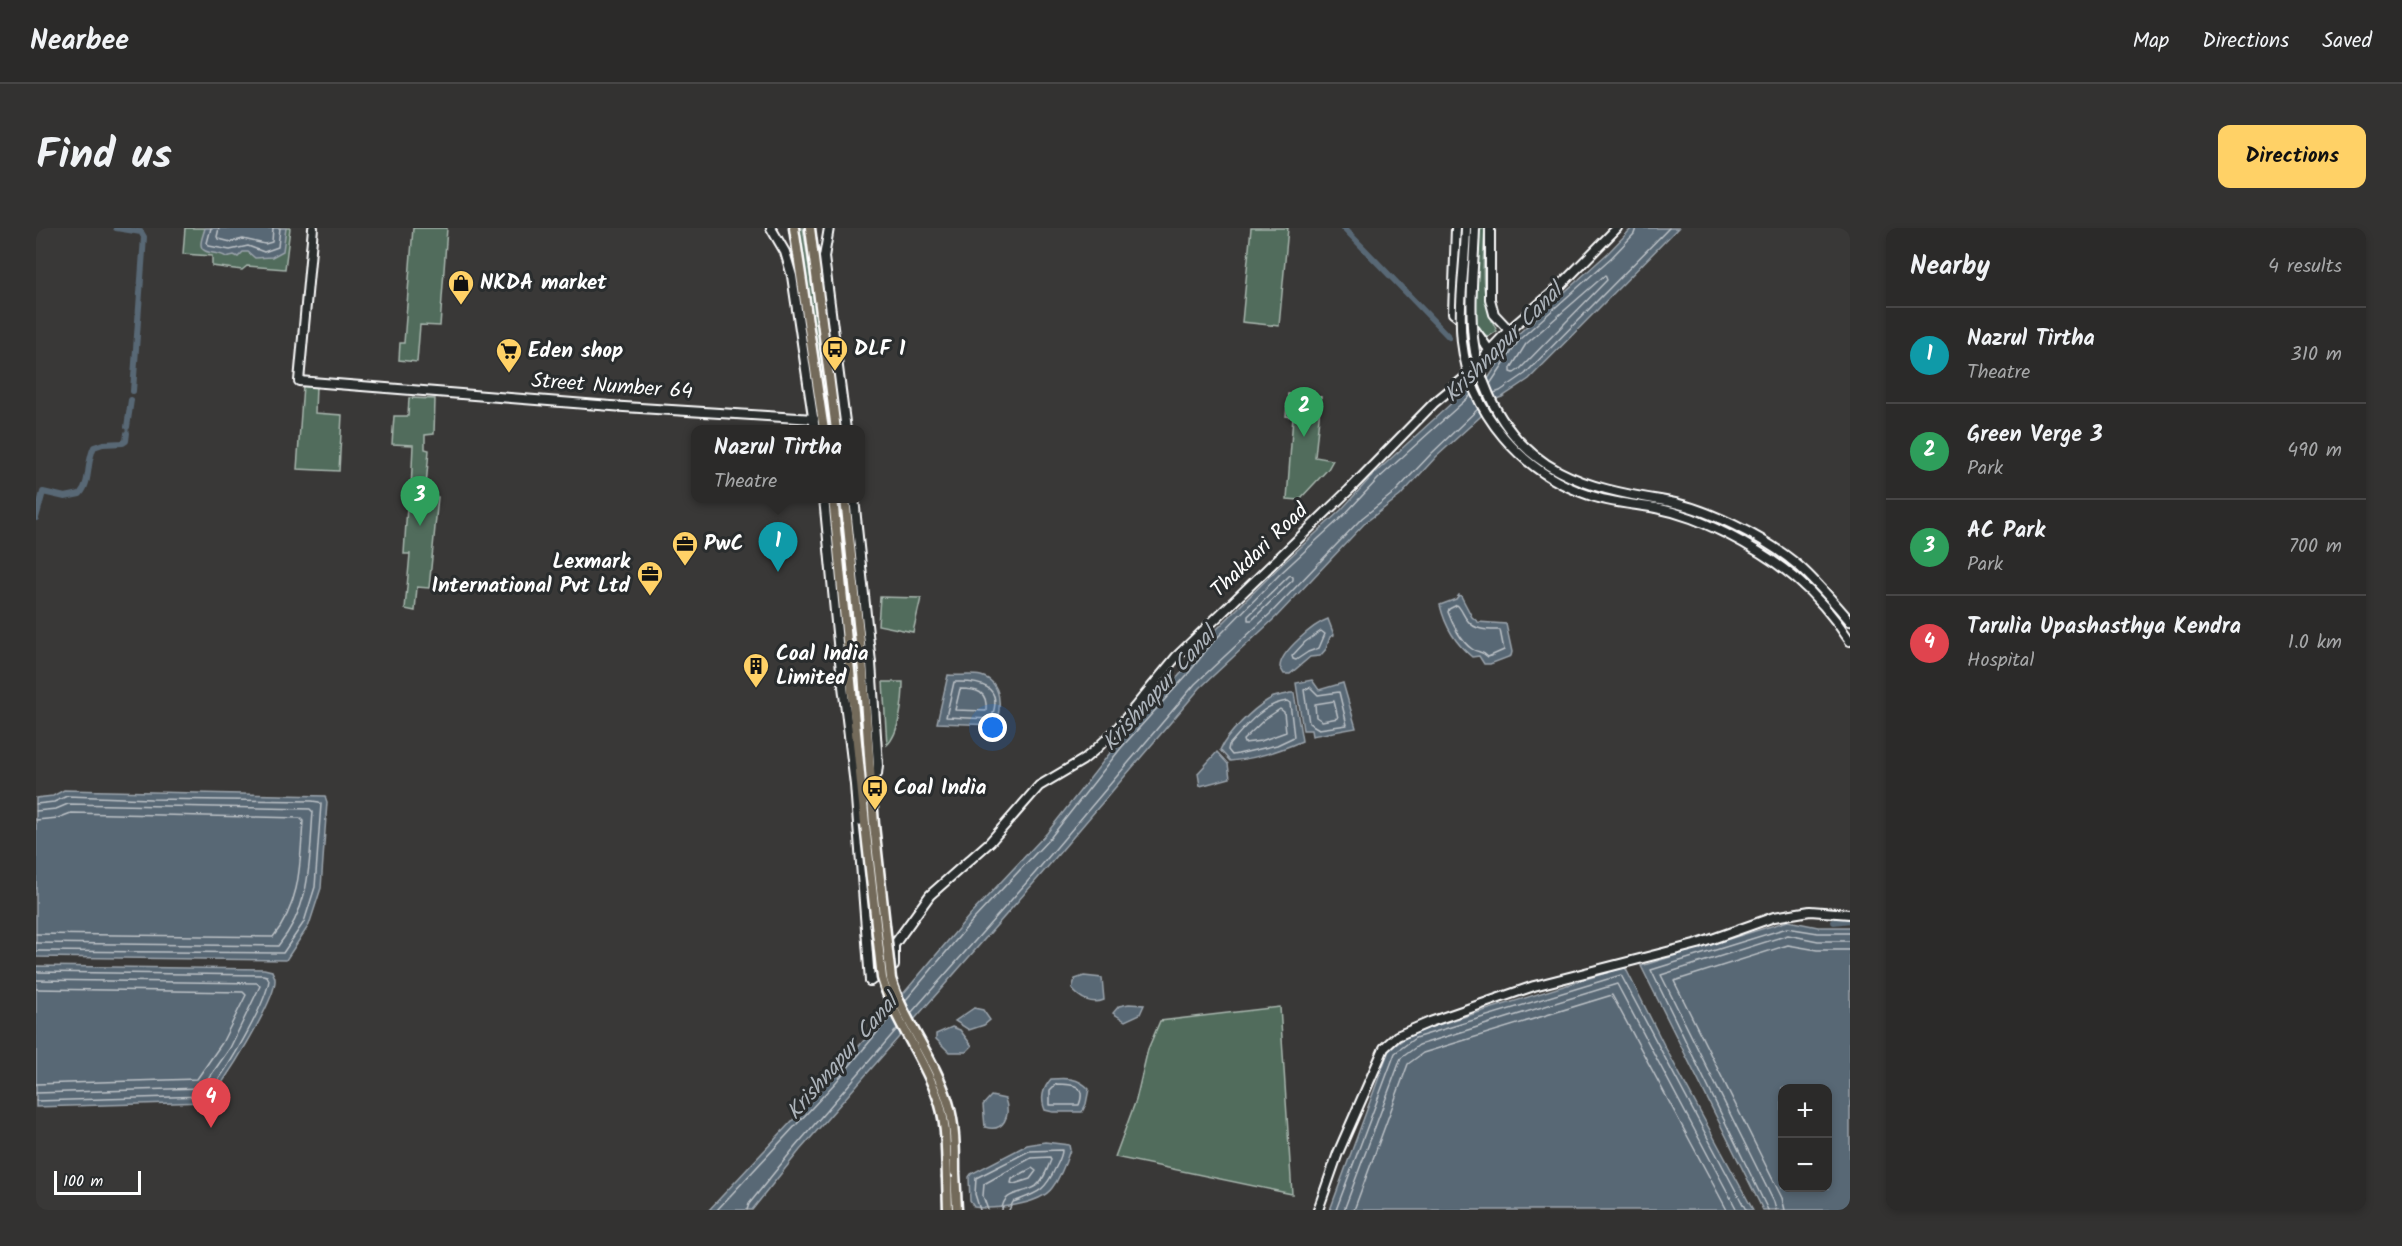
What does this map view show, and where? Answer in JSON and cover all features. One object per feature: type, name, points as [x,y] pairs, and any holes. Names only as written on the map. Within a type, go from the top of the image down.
[{"type":"main road","points":[[794,228],[823,425]]},
{"type":"main road","points":[[810,228],[835,425]]},
{"type":"main road","points":[[833,503],[870,824],[891,979],[897,997],[936,1073],[949,1104],[957,1210]]},
{"type":"main road","points":[[846,503],[863,671],[870,781],[870,824],[882,978],[890,1003],[937,1096],[943,1123],[948,1210]]},
{"type":"street","name":"Street Number 64","points":[[313,228],[299,381],[651,409],[814,419]]},
{"type":"street","points":[[771,228],[785,252],[794,282],[815,425]]},
{"type":"street","points":[[829,228],[824,257],[845,425]]},
{"type":"street","points":[[1456,228],[1453,313],[1475,330],[1489,350]]},
{"type":"street","points":[[1466,228],[1461,332],[1464,357],[1477,394],[1496,428],[1516,452],[1541,472],[1564,485],[1600,499],[1686,514],[1776,561],[1822,603],[1850,641]]},
{"type":"street","points":[[1475,228],[1472,319],[1475,351],[1488,393],[1510,432],[1543,463],[1570,477],[1603,489],[1699,509],[1766,544],[1798,565],[1850,621]]},
{"type":"street","points":[[1490,228],[1490,299],[1494,314],[1509,330]]},
{"type":"street","name":"Thakdari Road","points":[[824,503],[838,653],[855,785],[870,981],[894,966],[894,945],[930,895],[990,842],[1038,786],[1083,760],[1116,730],[1176,657],[1349,490],[1434,403],[1462,380],[1509,330],[1559,287],[1617,228]]},
{"type":"street","points":[[855,503],[878,772],[870,781]]},
{"type":"street","points":[[1318,1210],[1338,1153],[1384,1048],[1397,1036],[1534,986],[1698,944],[1774,917],[1810,910],[1850,914]]},
{"type":"green space","points":[[185,228],[290,228],[285,269],[247,266],[242,270],[212,266],[212,256],[183,254]]},
{"type":"green space","points":[[413,228],[447,228],[440,326],[420,325],[417,362],[399,360],[400,343],[404,343]]},
{"type":"green space","points":[[798,228],[803,228],[832,425],[825,425]]},
{"type":"green space","points":[[1251,228],[1288,228],[1279,326],[1242,322]]},
{"type":"green space","points":[[1459,228],[1485,228],[1483,268],[1485,294],[1491,319],[1497,331],[1488,337],[1475,324],[1461,300],[1458,287]]},
{"type":"green space","points":[[303,385],[316,386],[315,413],[342,415],[339,471],[297,469]]},
{"type":"green space","points":[[1288,394],[1321,397],[1315,457],[1333,460],[1328,469],[1299,500],[1287,499],[1293,417],[1286,416]]},
{"type":"green space","points":[[409,398],[435,399],[434,434],[425,435],[425,449],[429,450],[426,486],[421,487],[421,497],[438,497],[429,588],[417,587],[415,611],[405,609],[410,554],[404,554],[413,445],[392,444],[394,416],[408,416]]},
{"type":"green space","points":[[835,503],[842,503],[862,701],[869,806],[866,806]]},
{"type":"green space","points":[[880,597],[921,598],[913,632],[878,625]]},
{"type":"green space","points":[[883,682],[903,682],[898,724],[887,745]]},
{"type":"green space","points":[[1280,1007],[1292,1194],[1115,1157],[1136,1100],[1148,1049],[1160,1021]]},
{"type":"water","points":[[205,228],[286,228],[283,251],[272,257],[255,258],[248,252],[243,252],[238,257],[234,255],[226,257],[207,252],[201,244]]},
{"type":"water","points":[[1632,228],[1678,228],[1529,379],[1502,397],[1493,400],[1480,417],[1436,457],[1400,496],[1366,522],[1276,617],[1200,688],[1039,877],[800,1150],[752,1210],[709,1210],[832,1078],[969,916],[1047,833],[1117,744],[1183,671],[1208,638],[1277,569],[1341,510],[1373,475],[1456,399],[1488,379],[1516,336],[1608,253]]},
{"type":"water","points":[[1459,595],[1472,617],[1478,622],[1506,624],[1511,656],[1484,664],[1479,656],[1472,657],[1461,646],[1448,627],[1440,605],[1456,599]]},
{"type":"water","points":[[1328,619],[1334,635],[1330,637],[1326,649],[1320,656],[1310,657],[1290,674],[1284,674],[1280,667],[1281,661],[1291,647],[1307,632]]},
{"type":"water","points":[[948,675],[981,676],[993,684],[999,696],[996,725],[937,723]]},
{"type":"water","points":[[1312,680],[1319,690],[1343,683],[1356,728],[1312,736],[1311,730],[1303,730],[1296,683]]},
{"type":"water","points":[[1294,693],[1302,741],[1267,754],[1230,761],[1220,750],[1241,722],[1270,698]]},
{"type":"water","points":[[1217,752],[1228,764],[1230,778],[1200,786],[1198,773]]},
{"type":"water","points":[[64,790],[325,796],[327,802],[321,888],[309,925],[286,960],[36,957],[36,798],[53,796]]},
{"type":"water","points":[[1788,921],[1818,927],[1850,927],[1850,1210],[1763,1210],[1641,966]]},
{"type":"water","points":[[36,966],[264,969],[272,971],[275,979],[258,1023],[224,1080],[207,1102],[36,1107]]},
{"type":"water","points":[[1625,967],[1664,1045],[1753,1210],[1330,1210],[1389,1050],[1412,1033]]},
{"type":"water","points":[[1084,976],[1102,978],[1104,1000],[1095,1002],[1086,1000],[1072,989],[1075,979]]},
{"type":"water","points":[[1144,1005],[1140,1014],[1125,1021],[1113,1013],[1119,1006]]},
{"type":"water","points":[[974,1008],[983,1010],[990,1020],[984,1025],[969,1030],[955,1021]]},
{"type":"water","points":[[952,1027],[960,1030],[972,1046],[966,1052],[949,1052],[936,1039],[936,1034]]},
{"type":"water","points":[[1051,1079],[1076,1080],[1089,1089],[1082,1112],[1045,1110],[1043,1093]]},
{"type":"water","points":[[991,1096],[1005,1099],[1007,1105],[1004,1121],[1001,1125],[992,1128],[985,1127],[983,1105]]},
{"type":"water","points":[[1045,1142],[1069,1145],[1070,1150],[1058,1180],[1046,1194],[1015,1205],[992,1208],[974,1207],[970,1201],[969,1177],[971,1174],[1027,1145]]},
{"type":"waterway","points":[[116,228],[141,232],[144,237],[133,391]]},
{"type":"waterway","points":[[1344,228],[1449,337]]},
{"type":"waterway","points":[[127,427],[131,400]]},
{"type":"waterway","points":[[36,518],[43,492],[65,497],[80,494],[86,484],[94,447],[123,443],[126,441],[127,433]]},
{"type":"waterway","points":[[1834,922],[1850,920]]},
{"type":"place","name":"NKDA market","points":[[461,306]]},
{"type":"place","name":"DLF 1","points":[[835,372]]},
{"type":"place","name":"Eden shop","points":[[509,374]]},
{"type":"place","name":"Green Verge 3","points":[[1304,437]]},
{"type":"place","name":"AC Park","points":[[420,526]]},
{"type":"place","name":"PwC","points":[[685,567]]},
{"type":"place","name":"Nazrul Tirtha","points":[[778,572]]},
{"type":"place","name":"Lexmark International Pvt Ltd","points":[[650,597]]},
{"type":"place","name":"Coal India Limited","points":[[756,689]]},
{"type":"place","name":"Coal India","points":[[875,811]]},
{"type":"place","name":"Tarulia Upashasthya Kendra","points":[[211,1128]]},
{"type":"water label","name":"Krishnapur Canal","points":[[1504,344]]},
{"type":"water label","name":"Krishnapur Canal","points":[[1160,690]]},
{"type":"water label","name":"Krishnapur Canal","points":[[843,1058]]}]
